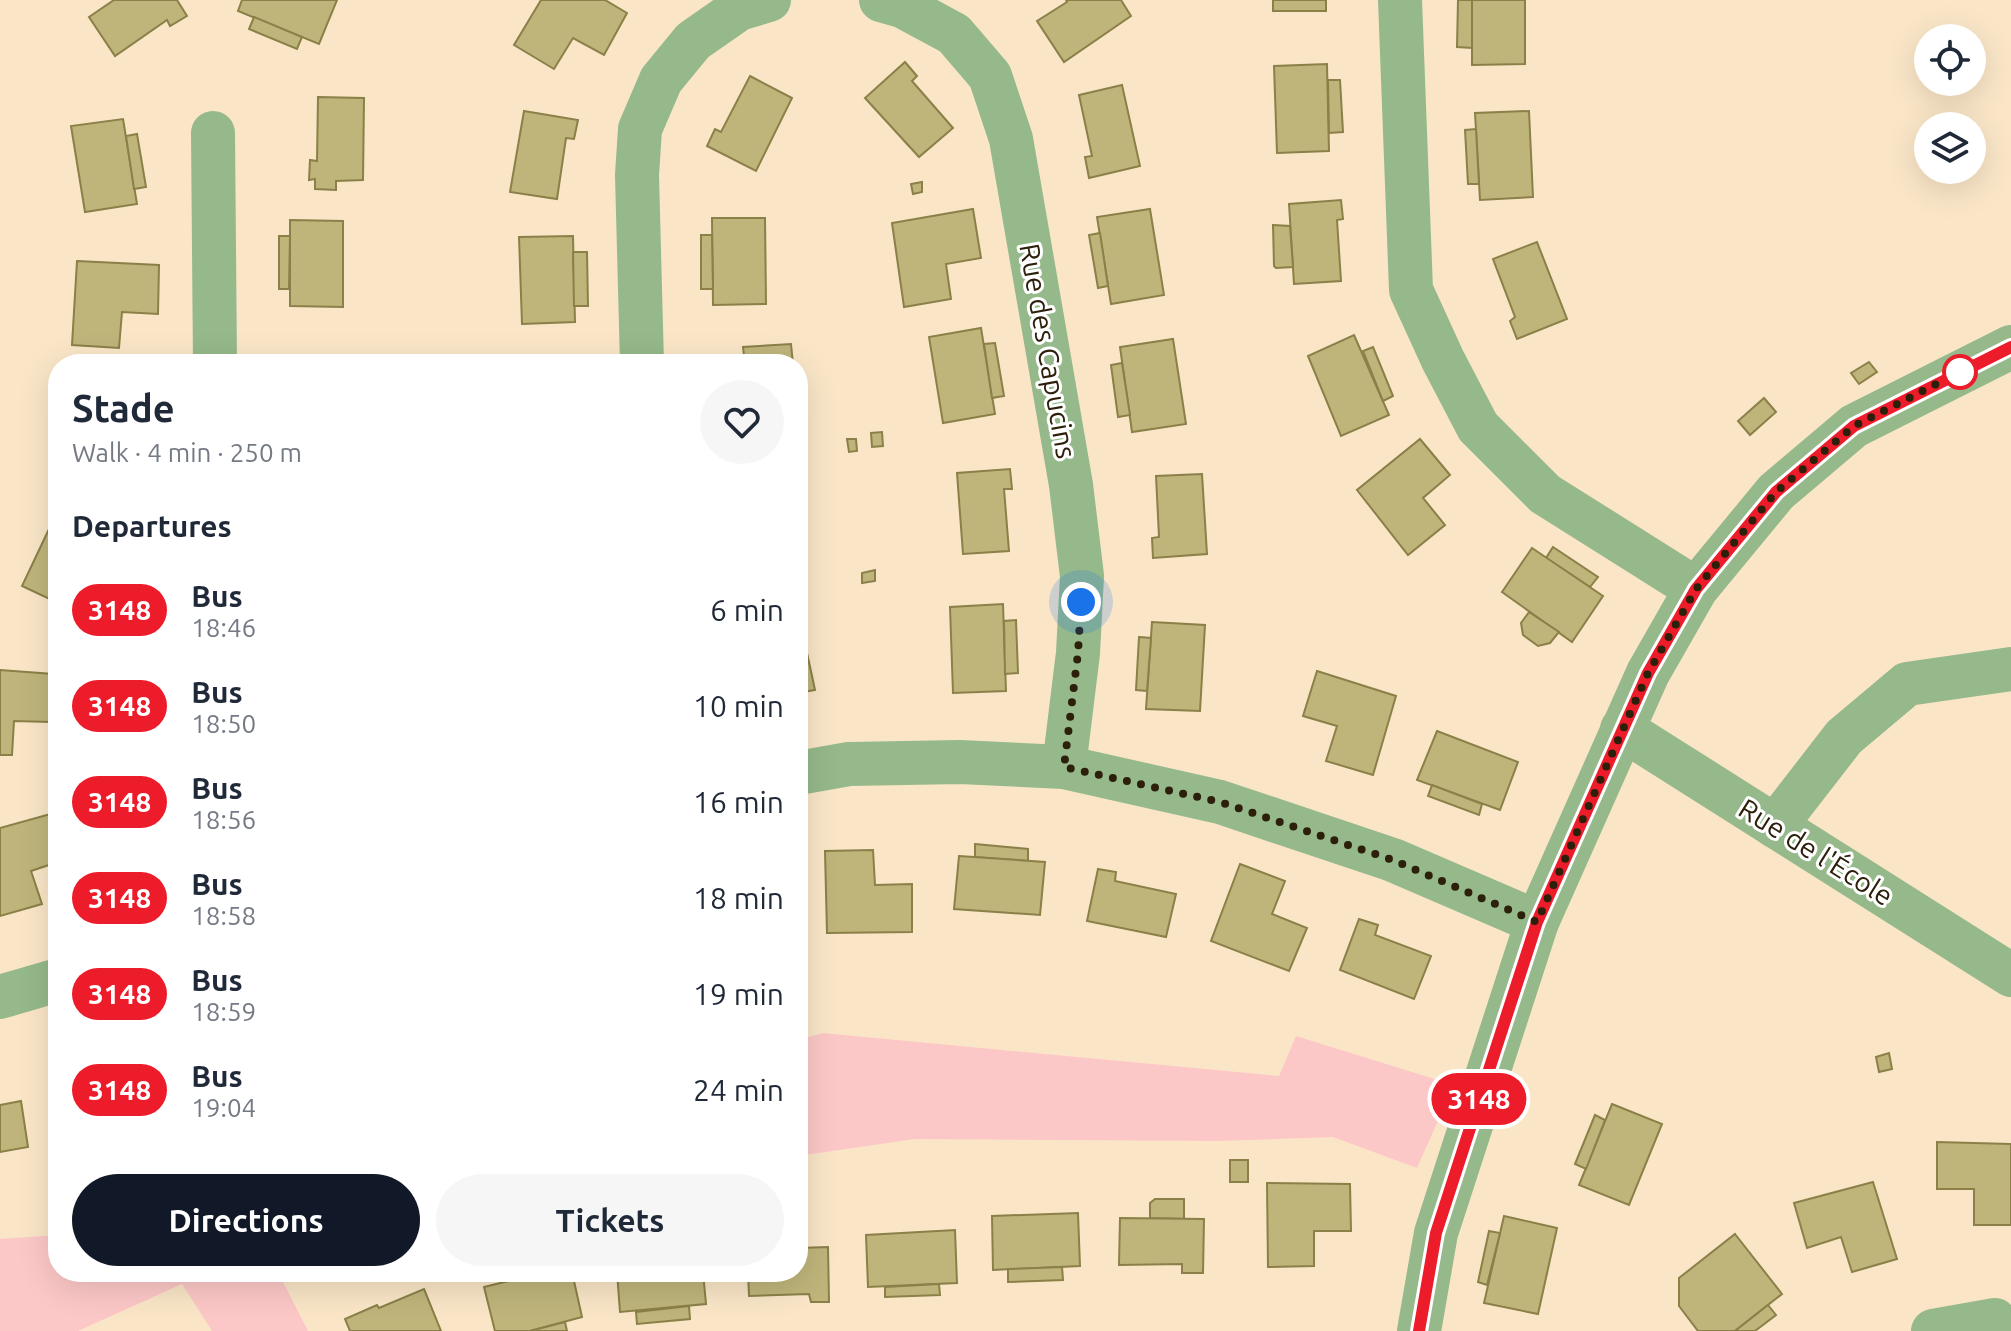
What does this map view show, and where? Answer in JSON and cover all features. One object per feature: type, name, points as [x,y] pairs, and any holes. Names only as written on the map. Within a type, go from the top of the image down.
[{"type":"street","points":[[642,354],[637,175],[640,129],[661,80],[693,41],[739,9],[769,0]]},
{"type":"street","name":"Rue des Capucins","points":[[881,0],[902,6],[954,34],[990,76],[1011,139],[1071,485],[1082,576],[1078,653],[1064,767]]},
{"type":"street","points":[[1400,0],[1411,290],[1443,360],[1478,427],[1545,494],[1696,589]]},
{"type":"street","points":[[213,133],[215,354]]},
{"type":"street","points":[[1419,1331],[1436,1233],[1537,922],[1648,673],[1696,589],[1776,492],[1854,426],[2011,347]]},
{"type":"street","points":[[1775,826],[1844,737],[1907,684],[2011,669]]},
{"type":"street","name":"Rue de l'École","points":[[1622,729],[2011,975]]},
{"type":"street","points":[[808,771],[849,764],[897,763],[960,762],[1064,767],[1220,802],[1393,860],[1537,922]]},
{"type":"street","points":[[0,997],[48,983]]},
{"type":"street","points":[[1933,1331],[1995,1320]]},
{"type":"shaded area","points":[[823,1033],[1279,1076],[1296,1036],[1454,1085],[1417,1168],[1333,1137],[1219,1141],[915,1139],[808,1155],[808,1037]]},
{"type":"shaded area","points":[[48,1236],[48,1282],[283,1282],[308,1331],[212,1331],[182,1284],[78,1331],[0,1331],[0,1239]]},
{"type":"building","points":[[114,0],[177,0],[187,16],[170,26],[167,20],[115,56],[89,17]]},
{"type":"building","points":[[242,0],[337,0],[319,44],[238,11]]},
{"type":"building","points":[[541,0],[605,0],[627,13],[604,55],[573,38],[554,69],[514,45]]},
{"type":"building","points":[[1066,0],[1121,0],[1131,16],[1064,62],[1037,21]]},
{"type":"building","points":[[1273,0],[1326,0],[1326,11],[1273,11]]},
{"type":"building","points":[[1458,0],[1472,0],[1472,48],[1457,47]]},
{"type":"building","points":[[1472,0],[1525,0],[1525,64],[1472,65]]},
{"type":"building","points":[[254,17],[302,37],[297,49],[249,29]]},
{"type":"building","points":[[905,62],[917,76],[912,81],[953,128],[919,157],[865,98]]},
{"type":"building","points":[[1327,64],[1329,151],[1277,153],[1274,66]]},
{"type":"building","points":[[750,76],[792,98],[756,171],[707,146],[715,129],[721,132]]},
{"type":"building","points":[[1328,80],[1340,80],[1343,132],[1329,133]]},
{"type":"building","points":[[1122,85],[1140,166],[1089,178],[1085,157],[1092,156],[1079,95]]},
{"type":"building","points":[[318,97],[364,98],[363,180],[336,181],[336,190],[315,189],[315,179],[309,180],[310,160],[317,161]]},
{"type":"building","points":[[524,111],[578,120],[574,139],[566,138],[557,199],[510,192]]},
{"type":"building","points":[[1529,111],[1533,197],[1480,200],[1475,113]]},
{"type":"building","points":[[123,119],[137,204],[85,212],[71,126]]},
{"type":"building","points":[[1476,129],[1479,184],[1468,184],[1465,130]]},
{"type":"building","points":[[137,134],[146,187],[134,189],[126,136]]},
{"type":"building","points":[[922,182],[922,192],[913,194],[911,184]]},
{"type":"building","points":[[1341,200],[1343,219],[1337,220],[1341,281],[1294,284],[1289,204]]},
{"type":"building","points":[[973,209],[981,258],[946,264],[951,299],[904,307],[892,223]]},
{"type":"building","points":[[1150,209],[1164,295],[1111,304],[1097,217]]},
{"type":"building","points":[[712,218],[765,218],[766,304],[713,305]]},
{"type":"building","points":[[290,220],[343,221],[343,307],[290,306]]},
{"type":"building","points":[[1273,225],[1290,226],[1293,267],[1274,266]]},
{"type":"building","points":[[1100,233],[1108,286],[1098,288],[1089,235]]},
{"type":"building","points":[[701,235],[712,235],[713,289],[701,289]]},
{"type":"building","points":[[279,236],[290,236],[289,289],[279,289]]},
{"type":"building","points":[[573,236],[575,322],[522,324],[519,237]]},
{"type":"building","points":[[1537,242],[1567,319],[1517,339],[1510,321],[1515,317],[1493,259]]},
{"type":"building","points":[[573,252],[587,252],[588,306],[574,306]]},
{"type":"building","points":[[77,261],[159,265],[158,314],[122,312],[119,348],[72,345]]},
{"type":"building","points":[[981,328],[995,414],[943,423],[929,337]]},
{"type":"building","points":[[1354,335],[1389,415],[1341,436],[1308,356]]},
{"type":"building","points":[[1173,339],[1186,424],[1132,432],[1120,347]]},
{"type":"building","points":[[995,343],[1004,396],[992,398],[984,344]]},
{"type":"building","points":[[791,344],[792,354],[744,354],[743,347]]},
{"type":"building","points":[[1373,347],[1393,396],[1383,401],[1363,351]]},
{"type":"building","points":[[1869,362],[1877,372],[1859,384],[1851,373]]},
{"type":"building","points":[[1122,363],[1130,415],[1118,417],[1111,365]]},
{"type":"building","points":[[1764,398],[1776,412],[1750,435],[1738,421]]},
{"type":"building","points":[[882,432],[883,446],[872,447],[871,433]]},
{"type":"building","points":[[847,439],[856,439],[857,451],[849,452]]},
{"type":"building","points":[[1420,439],[1450,475],[1423,498],[1445,525],[1408,555],[1357,490]]},
{"type":"building","points":[[1010,469],[1012,489],[1004,489],[1009,551],[963,554],[957,473]]},
{"type":"building","points":[[1202,474],[1207,554],[1153,558],[1152,538],[1159,537],[1156,476]]},
{"type":"building","points":[[48,531],[48,598],[22,586]]},
{"type":"building","points":[[1553,547],[1598,577],[1590,587],[1546,558]]},
{"type":"building","points":[[1532,548],[1603,596],[1572,642],[1502,592]]},
{"type":"building","points":[[875,570],[875,581],[862,583],[862,573]]},
{"type":"building","points":[[1003,604],[1006,691],[953,693],[950,607]]},
{"type":"building","points":[[1529,612],[1559,632],[1550,643],[1538,646],[1523,635],[1521,623]]},
{"type":"building","points":[[1016,620],[1018,673],[1005,674],[1004,621]]},
{"type":"building","points":[[1152,622],[1205,625],[1200,711],[1146,709]]},
{"type":"building","points":[[1139,637],[1151,638],[1147,691],[1136,690]]},
{"type":"building","points":[[808,657],[815,690],[808,691]]},
{"type":"building","points":[[0,670],[48,674],[48,722],[14,721],[12,755],[0,755]]},
{"type":"building","points":[[1317,671],[1396,696],[1373,775],[1326,761],[1337,726],[1303,716]]},
{"type":"building","points":[[1437,731],[1518,762],[1500,810],[1417,780]]},
{"type":"building","points":[[1432,785],[1482,804],[1479,815],[1428,796]]},
{"type":"building","points":[[48,815],[48,865],[31,871],[42,904],[0,916],[0,828]]},
{"type":"building","points":[[975,844],[1028,849],[1028,861],[975,857]]},
{"type":"building","points":[[873,850],[875,885],[912,884],[912,932],[827,933],[825,851]]},
{"type":"building","points":[[959,856],[1045,862],[1040,915],[954,909]]},
{"type":"building","points":[[1240,864],[1285,881],[1272,914],[1307,928],[1289,971],[1211,941]]},
{"type":"building","points":[[1098,869],[1116,872],[1115,881],[1176,894],[1166,937],[1087,921]]},
{"type":"building","points":[[1359,919],[1378,925],[1375,935],[1431,956],[1414,999],[1340,970]]},
{"type":"building","points":[[1889,1053],[1892,1069],[1879,1072],[1876,1057]]},
{"type":"building","points":[[21,1101],[28,1147],[0,1152],[0,1105]]},
{"type":"building","points":[[1612,1104],[1662,1124],[1629,1205],[1579,1185]]},
{"type":"building","points":[[1595,1115],[1605,1120],[1586,1169],[1575,1164]]},
{"type":"building","points":[[1937,1142],[2011,1144],[2011,1225],[1974,1225],[1974,1189],[1937,1189]]},
{"type":"building","points":[[1230,1160],[1248,1160],[1248,1182],[1230,1182]]},
{"type":"building","points":[[1873,1182],[1897,1259],[1852,1272],[1841,1237],[1807,1248],[1794,1203]]},
{"type":"building","points":[[1267,1183],[1350,1184],[1351,1231],[1314,1231],[1314,1266],[1268,1267]]},
{"type":"building","points":[[1155,1199],[1184,1199],[1184,1219],[1150,1218],[1150,1203]]},
{"type":"building","points":[[1078,1213],[1080,1266],[993,1270],[992,1216]]},
{"type":"building","points":[[1504,1216],[1557,1228],[1538,1314],[1484,1303]]},
{"type":"building","points":[[1120,1218],[1204,1219],[1203,1273],[1182,1273],[1182,1264],[1119,1265]]},
{"type":"building","points":[[955,1230],[957,1283],[868,1287],[866,1235]]},
{"type":"building","points":[[1489,1231],[1500,1233],[1487,1285],[1478,1282]]},
{"type":"building","points":[[1735,1234],[1782,1294],[1735,1331],[1698,1331],[1679,1306],[1679,1278]]},
{"type":"building","points":[[828,1247],[829,1302],[811,1302],[809,1294],[749,1296],[748,1282],[808,1282],[808,1248]]},
{"type":"building","points":[[1062,1267],[1063,1280],[1008,1282],[1008,1269]]},
{"type":"building","points":[[504,1282],[574,1282],[582,1317],[530,1331],[495,1331],[484,1287]]},
{"type":"building","points":[[618,1282],[704,1282],[706,1304],[620,1312]]},
{"type":"building","points":[[939,1284],[940,1295],[885,1297],[885,1287]]},
{"type":"building","points":[[424,1289],[441,1331],[350,1331],[345,1319]]},
{"type":"building","points":[[1768,1305],[1776,1315],[1755,1331],[1735,1331]]},
{"type":"building","points":[[689,1306],[690,1319],[637,1324],[636,1312]]},
{"type":"building","points":[[565,1322],[567,1331],[530,1331]]},
{"type":"bus line","name":"3148","points":[[1419,1331],[1436,1233],[1537,922],[1648,673],[1696,589],[1776,492],[1854,426],[2011,347]]},
{"type":"route","points":[[1081,602],[1064,767],[1220,802],[1393,860],[1537,922],[1648,673],[1696,589],[1776,492],[1854,426],[1960,372]]}]
